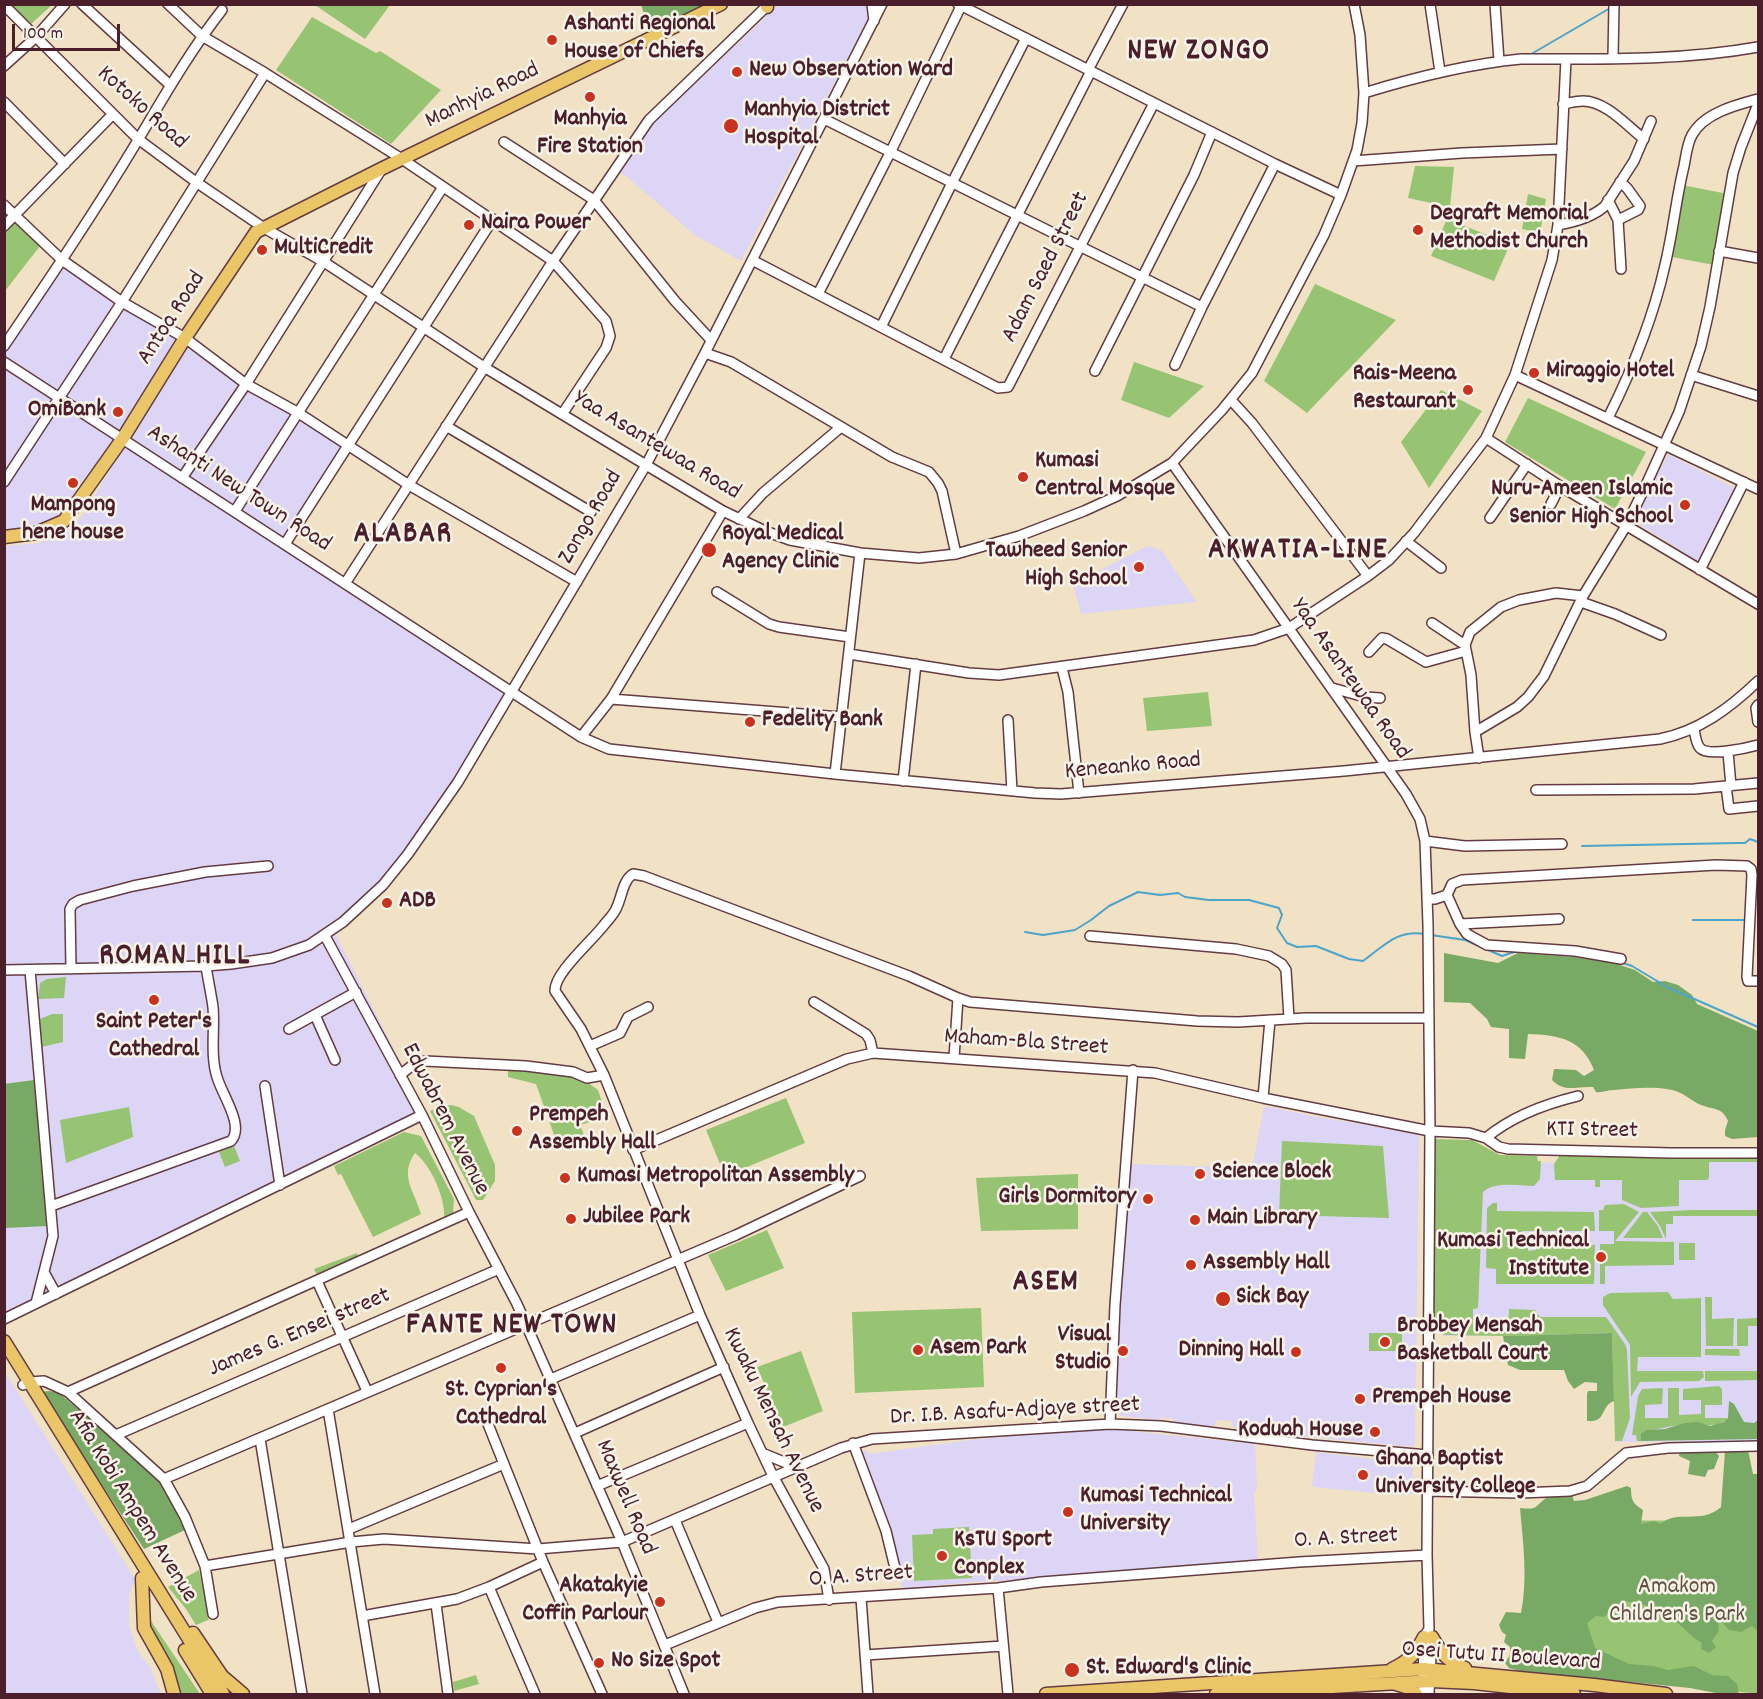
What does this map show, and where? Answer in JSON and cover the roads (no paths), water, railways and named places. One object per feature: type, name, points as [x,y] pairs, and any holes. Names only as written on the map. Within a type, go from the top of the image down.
[{"type":"main road","name":"Manhyia Road","points":[[264,228],[721,4]]},
{"type":"main road","name":"Antoa Road","points":[[4,537],[36,534],[64,521],[123,438],[250,238],[264,228]]},
{"type":"main road","name":"Afia Kobi Ampem Avenue","points":[[4,1341],[26,1384],[212,1695]]},
{"type":"main road","name":"Afia Kobi Ampem Avenue","points":[[4,1354],[26,1384],[223,1695]]},
{"type":"main road","points":[[142,1578],[144,1628],[167,1669],[174,1695]]},
{"type":"main road","points":[[161,1597],[185,1623],[226,1682],[243,1695]]},
{"type":"main road","points":[[1416,1695],[1391,1677],[1415,1655],[1428,1634],[1449,1662],[1480,1673]]},
{"type":"main road","name":"Osei Tutu II Boulevard","points":[[1046,1695],[1480,1673],[1666,1695]]},
{"type":"main road","name":"Osei Tutu II Boulevard","points":[[1427,1675],[1574,1695]]},
{"type":"main road","name":"Osei Tutu II Boulevard","points":[[1216,1695],[1357,1690],[1391,1677]]},
{"type":"street","points":[[4,66],[36,37],[65,4]]},
{"type":"street","points":[[82,4],[170,85]]},
{"type":"street","points":[[168,4],[202,36],[402,159],[553,261],[606,321],[610,336],[606,348],[563,413]]},
{"type":"street","points":[[872,4],[874,21]]},
{"type":"street","name":"Zongo Road","points":[[4,970],[206,966],[272,958],[297,950],[325,936],[383,885],[408,854],[458,782],[646,465],[882,4]]},
{"type":"street","points":[[752,260],[944,359],[1123,4]]},
{"type":"street","points":[[1172,463],[1231,400],[1252,373],[1324,235],[1341,195],[1362,123],[1364,93],[1360,35],[1354,4]]},
{"type":"street","points":[[1430,4],[1440,72]]},
{"type":"street","points":[[1495,4],[1499,61]]},
{"type":"street","name":"Kotoko Road","points":[[4,5],[138,140],[264,228]]},
{"type":"street","points":[[346,582],[553,261],[649,120],[767,5]]},
{"type":"street","points":[[818,294],[891,151],[959,5],[1341,195]]},
{"type":"street","points":[[1613,58],[1615,7]]},
{"type":"street","points":[[4,346],[62,261],[170,85],[222,10]]},
{"type":"street","points":[[881,327],[1026,38]]},
{"type":"street","points":[[1364,93],[1440,72],[1499,61],[1662,58],[1696,56],[1758,47]]},
{"type":"street","points":[[849,654],[969,673],[999,675],[1254,640],[1289,628],[1389,560],[1486,438],[1515,375],[1552,260],[1558,225],[1566,59]]},
{"type":"street","points":[[4,482],[122,302],[265,73]]},
{"type":"street","points":[[1608,418],[1631,372],[1650,324],[1666,264],[1681,176],[1691,136],[1710,118],[1735,105],[1758,99]]},
{"type":"street","points":[[1563,104],[1583,101],[1594,103],[1607,110],[1644,139]]},
{"type":"street","points":[[4,102],[65,164]]},
{"type":"street","name":"Adam Saed Street","points":[[944,359],[998,388],[1008,387],[1155,103]]},
{"type":"street","points":[[1475,732],[1517,707],[1544,676],[1582,599],[1626,526],[1664,445],[1691,375],[1710,307],[1733,173],[1758,104]]},
{"type":"street","points":[[4,226],[113,114]]},
{"type":"street","points":[[824,119],[1202,307]]},
{"type":"street","points":[[1558,225],[1600,211],[1634,161],[1651,121]]},
{"type":"street","points":[[1095,371],[1194,175],[1212,132]]},
{"type":"street","points":[[504,142],[594,200],[675,301],[711,340]]},
{"type":"street","points":[[1353,160],[1562,149]]},
{"type":"street","points":[[1175,365],[1275,164]]},
{"type":"street","points":[[182,477],[246,384],[381,169]]},
{"type":"street","points":[[1618,220],[1638,210],[1640,206],[1620,182]]},
{"type":"street","points":[[235,511],[443,187]]},
{"type":"street","points":[[1608,200],[1618,220],[1621,269]]},
{"type":"street","points":[[4,205],[62,261],[122,302],[185,338],[246,384],[297,412],[409,485],[577,582]]},
{"type":"street","points":[[285,544],[493,219]]},
{"type":"street","name":"Yaa Asantewaa Road","points":[[264,228],[324,262],[484,367],[723,511],[790,540],[860,553],[919,558],[956,554],[1019,537],[1084,511],[1117,496],[1172,463],[1387,766],[1420,819],[1425,841],[1430,1131],[1427,1675]]},
{"type":"street","points":[[1719,251],[1758,258]]},
{"type":"street","points":[[705,353],[731,362],[892,457],[921,468],[934,477],[942,491],[956,554]]},
{"type":"street","name":"Ashanti New Town Road","points":[[4,362],[346,582],[510,691]]},
{"type":"street","points":[[1515,375],[1758,489]]},
{"type":"street","points":[[1691,375],[1758,396]]},
{"type":"street","points":[[1231,400],[1259,432],[1368,576]]},
{"type":"street","points":[[446,426],[591,512]]},
{"type":"street","points":[[739,519],[763,494],[841,427]]},
{"type":"street","points":[[1486,438],[1560,486],[1758,604]]},
{"type":"street","points":[[1490,518],[1527,464]]},
{"type":"street","points":[[1700,570],[1744,482]]},
{"type":"street","points":[[1551,504],[1560,486]]},
{"type":"street","points":[[582,737],[611,699],[723,511]]},
{"type":"street","points":[[1406,541],[1441,568]]},
{"type":"street","points":[[835,774],[860,553]]},
{"type":"street","points":[[717,592],[769,624],[850,638]]},
{"type":"street","points":[[1479,758],[1466,648],[1470,632],[1501,607],[1519,600],[1556,592],[1582,599],[1661,635]]},
{"type":"street","points":[[1432,623],[1466,648]]},
{"type":"street","points":[[1369,652],[1382,638],[1426,662],[1466,648]]},
{"type":"street","points":[[903,781],[916,664]]},
{"type":"street","points":[[1062,668],[1068,693],[1079,793]]},
{"type":"street","name":"Keneanko Road","points":[[510,691],[582,737],[609,749],[903,781],[1035,793],[1079,793],[1479,758],[1660,739],[1694,729],[1743,695],[1758,681]]},
{"type":"street","points":[[1332,688],[1365,697],[1380,698]]},
{"type":"street","points":[[611,699],[841,717]]},
{"type":"street","points":[[1758,705],[1756,708],[1758,722]]},
{"type":"street","points":[[1008,720],[1012,791]]},
{"type":"street","points":[[1694,729],[1698,745],[1703,750],[1728,752],[1758,745]]},
{"type":"street","points":[[1728,752],[1729,809],[1758,806]]},
{"type":"street","points":[[1536,790],[1694,789],[1758,783]]},
{"type":"street","points":[[1425,841],[1465,846],[1562,844]]},
{"type":"street","points":[[1427,899],[1435,899],[1447,894],[1452,884],[1471,879],[1706,865],[1747,866],[1751,869],[1752,874],[1747,976],[1748,981],[1758,981]]},
{"type":"street","points":[[71,969],[70,909],[80,900],[133,886],[205,872],[268,866]]},
{"type":"street","name":"Kwaku Mensah Avenue","points":[[829,1599],[824,1569],[748,1423],[700,1315],[604,1075],[590,1046],[560,1000],[555,987],[561,974],[616,909],[627,878],[633,874],[644,876],[909,976],[958,998]]},
{"type":"street","points":[[1447,894],[1467,934],[1487,945],[1575,951],[1621,959]]},
{"type":"street","points":[[1460,924],[1559,920]]},
{"type":"street","name":"Edwabrem Avenue","points":[[325,936],[422,1114],[526,1323]]},
{"type":"street","points":[[1090,936],[1236,949],[1269,956],[1282,964],[1286,970],[1289,1018]]},
{"type":"street","points":[[51,1206],[231,1141],[235,1137],[236,1126],[216,1076],[213,1007],[206,966]]},
{"type":"street","points":[[30,970],[51,1206],[52,1244],[36,1303]]},
{"type":"street","points":[[289,1029],[356,992]]},
{"type":"street","points":[[954,1058],[958,998],[970,1002],[1197,1022],[1289,1018],[1429,1018]]},
{"type":"street","points":[[814,1002],[866,1034],[873,1053]]},
{"type":"street","points":[[590,1046],[620,1033],[628,1017],[648,1007]]},
{"type":"street","points":[[315,1015],[335,1060]]},
{"type":"street","points":[[1263,1098],[1270,1020]]},
{"type":"street","name":"Maham-Bla Street","points":[[633,1150],[847,1059],[873,1053],[1132,1070],[1167,1075],[1263,1098],[1430,1131]]},
{"type":"street","points":[[400,1075],[414,1064],[425,1061],[526,1066],[573,1072],[590,1078],[604,1075]]},
{"type":"street","points":[[1110,1424],[1115,1305],[1132,1070]]},
{"type":"street","points":[[265,1086],[279,1185]]},
{"type":"street","points":[[1486,1138],[1497,1128],[1529,1112],[1552,1102],[1578,1096]]},
{"type":"street","points":[[4,1320],[422,1114]]},
{"type":"street","name":"KTI Street","points":[[1430,1131],[1469,1133],[1486,1138],[1498,1148],[1508,1149],[1671,1153],[1758,1152]]},
{"type":"street","points":[[164,1479],[736,1235],[860,1176]]},
{"type":"street","points":[[68,1392],[469,1212]]},
{"type":"street","name":"James G. Ensei street","points":[[116,1435],[499,1269]]},
{"type":"street","points":[[45,1274],[56,1294]]},
{"type":"street","points":[[317,1281],[367,1391]]},
{"type":"street","points":[[551,1379],[700,1315]]},
{"type":"street","name":"Maxwell Road","points":[[526,1323],[686,1693]]},
{"type":"street","points":[[575,1433],[724,1367]]},
{"type":"street","points":[[26,1384],[48,1382],[68,1392],[164,1479],[185,1516],[205,1566],[213,1614]]},
{"type":"street","points":[[328,1409],[375,1695]]},
{"type":"street","points":[[486,1419],[543,1562],[602,1695]]},
{"type":"street","points":[[597,1486],[748,1423]]},
{"type":"street","name":"Dr. I.B. Asafu-Adjaye street","points":[[205,1566],[351,1542],[384,1539],[538,1549],[622,1542],[853,1443],[872,1439],[1110,1424],[1161,1426],[1312,1445],[1428,1455]]},
{"type":"street","points":[[260,1438],[302,1695]]},
{"type":"street","points":[[853,1443],[886,1531],[895,1568]]},
{"type":"street","points":[[1428,1491],[1520,1493],[1570,1491],[1587,1486],[1626,1453],[1668,1448],[1758,1446]]},
{"type":"street","points":[[762,1453],[796,1467]]},
{"type":"street","points":[[349,1529],[504,1464]]},
{"type":"street","points":[[675,1520],[718,1622]]},
{"type":"street","name":"O. A. Street","points":[[665,1645],[768,1604],[998,1588],[1041,1582],[1299,1562],[1427,1555]]},
{"type":"street","points":[[362,1616],[436,1604],[489,1587],[543,1562]]},
{"type":"street","points":[[489,1587],[535,1695]]},
{"type":"street","points":[[998,1588],[1008,1695]]},
{"type":"street","points":[[861,1598],[868,1695]]},
{"type":"street","points":[[436,1604],[448,1695]]},
{"type":"street","points":[[865,1655],[1003,1646]]},
{"type":"street","points":[[1423,1695],[1427,1675]]},
{"type":"street","points":[[1427,1675],[1429,1695]]},
{"type":"waterway","points":[[1533,53],[1612,7]]},
{"type":"waterway","points":[[1582,846],[1745,843],[1750,839],[1758,842]]},
{"type":"waterway","points":[[1025,932],[1043,935],[1075,930],[1109,906],[1138,892],[1160,895],[1178,893],[1185,897],[1209,900],[1249,900],[1279,908],[1282,915],[1277,928],[1287,943],[1297,947],[1316,946],[1349,959],[1363,961],[1399,936],[1425,934]]},
{"type":"waterway","points":[[1693,920],[1745,920]]},
{"type":"waterway","points":[[1431,935],[1465,940],[1502,956],[1517,951]]},
{"type":"waterway","points":[[1620,962],[1632,966],[1667,987],[1758,1027]]},
{"type":"place","name":"Ashanti Regional House of Chiefs","points":[[552,40]]},
{"type":"place","name":"New Observation Ward","points":[[737,72]]},
{"type":"place","name":"Manhyia Fire Station","points":[[590,97]]},
{"type":"place","name":"Manhyia District Hospital","points":[[731,126]]},
{"type":"place","name":"Naira Power","points":[[469,225]]},
{"type":"place","name":"Degraft Memorial Methodist Church","points":[[1418,230]]},
{"type":"place","name":"MultiCredit","points":[[262,250]]},
{"type":"place","name":"Miraggio Hotel","points":[[1534,373]]},
{"type":"place","name":"Rais-Meena Restaurant","points":[[1468,390]]},
{"type":"place","name":"OmiBank","points":[[118,412]]},
{"type":"place","name":"Kumasi Central Mosque","points":[[1023,477]]},
{"type":"place","name":"Mampong hene house","points":[[73,483]]},
{"type":"place","name":"Nuru-Ameen Islamic Senior High School","points":[[1685,505]]},
{"type":"place","name":"Royal Medical Agency Clinic","points":[[709,550]]},
{"type":"place","name":"Tawheed Senior High School","points":[[1139,567]]},
{"type":"place","name":"Fedelity Bank","points":[[750,722]]},
{"type":"place","name":"ADB","points":[[387,903]]},
{"type":"place","name":"Saint Peter's Cathedral","points":[[154,1000]]},
{"type":"place","name":"Prempeh Assembly Hall","points":[[517,1131]]},
{"type":"place","name":"Science Block","points":[[1200,1174]]},
{"type":"place","name":"Kumasi Metropolitan Assembly","points":[[565,1178]]},
{"type":"place","name":"Girls Dormitory","points":[[1148,1199]]},
{"type":"place","name":"Jubilee Park","points":[[571,1219]]},
{"type":"place","name":"Main Library","points":[[1195,1220]]},
{"type":"place","name":"Kumasi Technical Institute","points":[[1601,1257]]},
{"type":"place","name":"Assembly Hall","points":[[1191,1265]]},
{"type":"place","name":"Sick Bay","points":[[1223,1299]]},
{"type":"place","name":"Brobbey Mensah Basketball Court","points":[[1385,1342]]},
{"type":"place","name":"Asem Park","points":[[918,1350]]},
{"type":"place","name":"Visual Studio","points":[[1123,1351]]},
{"type":"place","name":"Dinning Hall","points":[[1296,1352]]},
{"type":"place","name":"St. Cyprian's Cathedral","points":[[501,1368]]},
{"type":"place","name":"Prempeh House","points":[[1360,1399]]},
{"type":"place","name":"Koduah House","points":[[1375,1432]]},
{"type":"place","name":"Ghana Baptist University College","points":[[1363,1475]]},
{"type":"place","name":"Kumasi Technical University","points":[[1068,1512]]},
{"type":"place","name":"KsTU Sport Conplex","points":[[942,1556]]},
{"type":"place","name":"Akatakyie Coffin Parlour","points":[[660,1602]]},
{"type":"place","name":"No Size Spot","points":[[599,1663]]},
{"type":"place","name":"St. Edward's Clinic","points":[[1072,1670]]},
{"type":"district","name":"NEW ZONGO","points":[[1199,54]]},
{"type":"district","name":"ALABAR","points":[[403,537]]},
{"type":"district","name":"AKWATIA-LINE","points":[[1298,553]]},
{"type":"district","name":"ROMAN HILL","points":[[175,959]]},
{"type":"district","name":"ASEM","points":[[1046,1285]]},
{"type":"district","name":"FANTE NEW TOWN","points":[[512,1328]]},
{"type":"park label","name":"Amakom Children's Park","points":[[1677,1603]]}]
